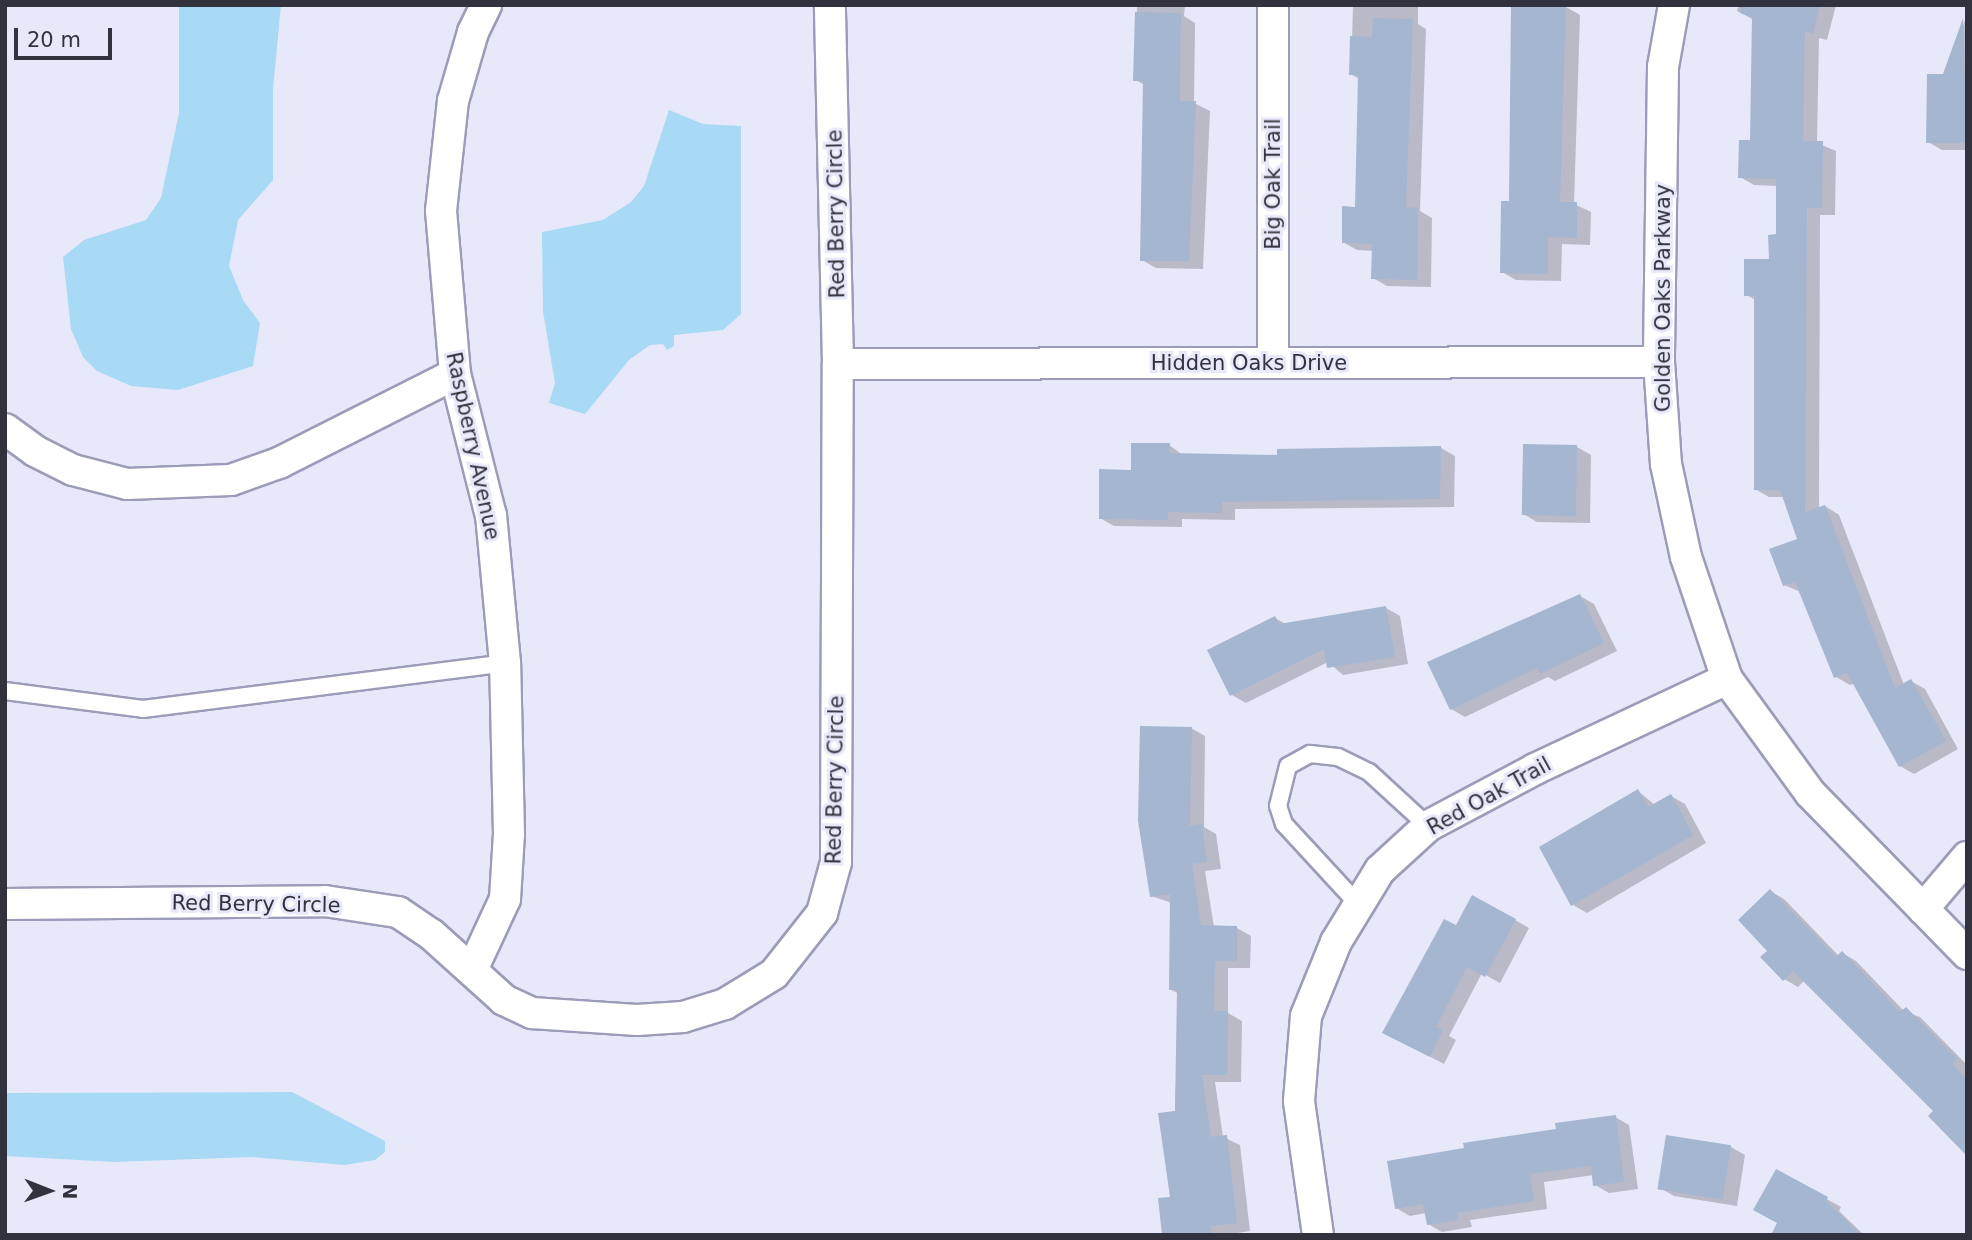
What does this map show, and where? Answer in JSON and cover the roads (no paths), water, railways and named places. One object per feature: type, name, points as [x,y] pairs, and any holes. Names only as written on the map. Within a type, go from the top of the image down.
[{"type":"street","name":"Raspberry Avenue","points":[[472,970],[505,899],[509,834],[505,663],[491,516],[455,374],[441,211],[453,101],[473,32],[486,5]]},
{"type":"street","name":"Red Berry Circle","points":[[5,904],[325,901],[398,912],[472,970],[504,1000],[532,1013],[637,1020],[683,1017],[725,1004],[774,974],[822,914],[836,862],[838,364],[830,5]]},
{"type":"street","name":"Big Oak Trail","points":[[1273,5],[1273,363]]},
{"type":"street","name":"Golden Oaks Parkway","points":[[1674,5],[1663,67],[1659,362],[1665,464],[1686,557],[1727,679],[1810,793],[1967,954]]},
{"type":"street","name":"Hidden Oaks Drive","points":[[838,364],[1659,362]]},
{"type":"street","points":[[5,429],[35,451],[73,470],[127,484],[231,480],[279,463],[455,374]]},
{"type":"street","name":"Red Oak Trail","points":[[1318,1235],[1299,1101],[1306,1016],[1357,903],[1380,870],[1428,826],[1546,764],[1727,679]]},
{"type":"street","points":[[1923,909],[1967,857]]},
{"type":"lane","points":[[5,691],[143,709],[505,663]]},
{"type":"lane","points":[[1357,903],[1284,824],[1278,806],[1288,766],[1310,754],[1338,757],[1369,772],[1428,826]]},
{"type":"water","points":[[179,5],[281,5],[273,89],[273,180],[238,220],[229,266],[243,300],[260,323],[253,366],[178,390],[131,386],[97,371],[83,357],[71,329],[63,257],[84,240],[146,220],[161,198],[179,113]]},
{"type":"water","points":[[669,110],[703,124],[741,126],[741,314],[723,330],[674,335],[674,346],[667,350],[663,344],[650,345],[629,360],[585,414],[549,403],[555,383],[543,311],[542,232],[603,220],[631,202],[644,186]]},
{"type":"water","points":[[292,1092],[385,1141],[385,1152],[375,1160],[345,1165],[252,1157],[115,1162],[5,1156],[5,1093]]}]
